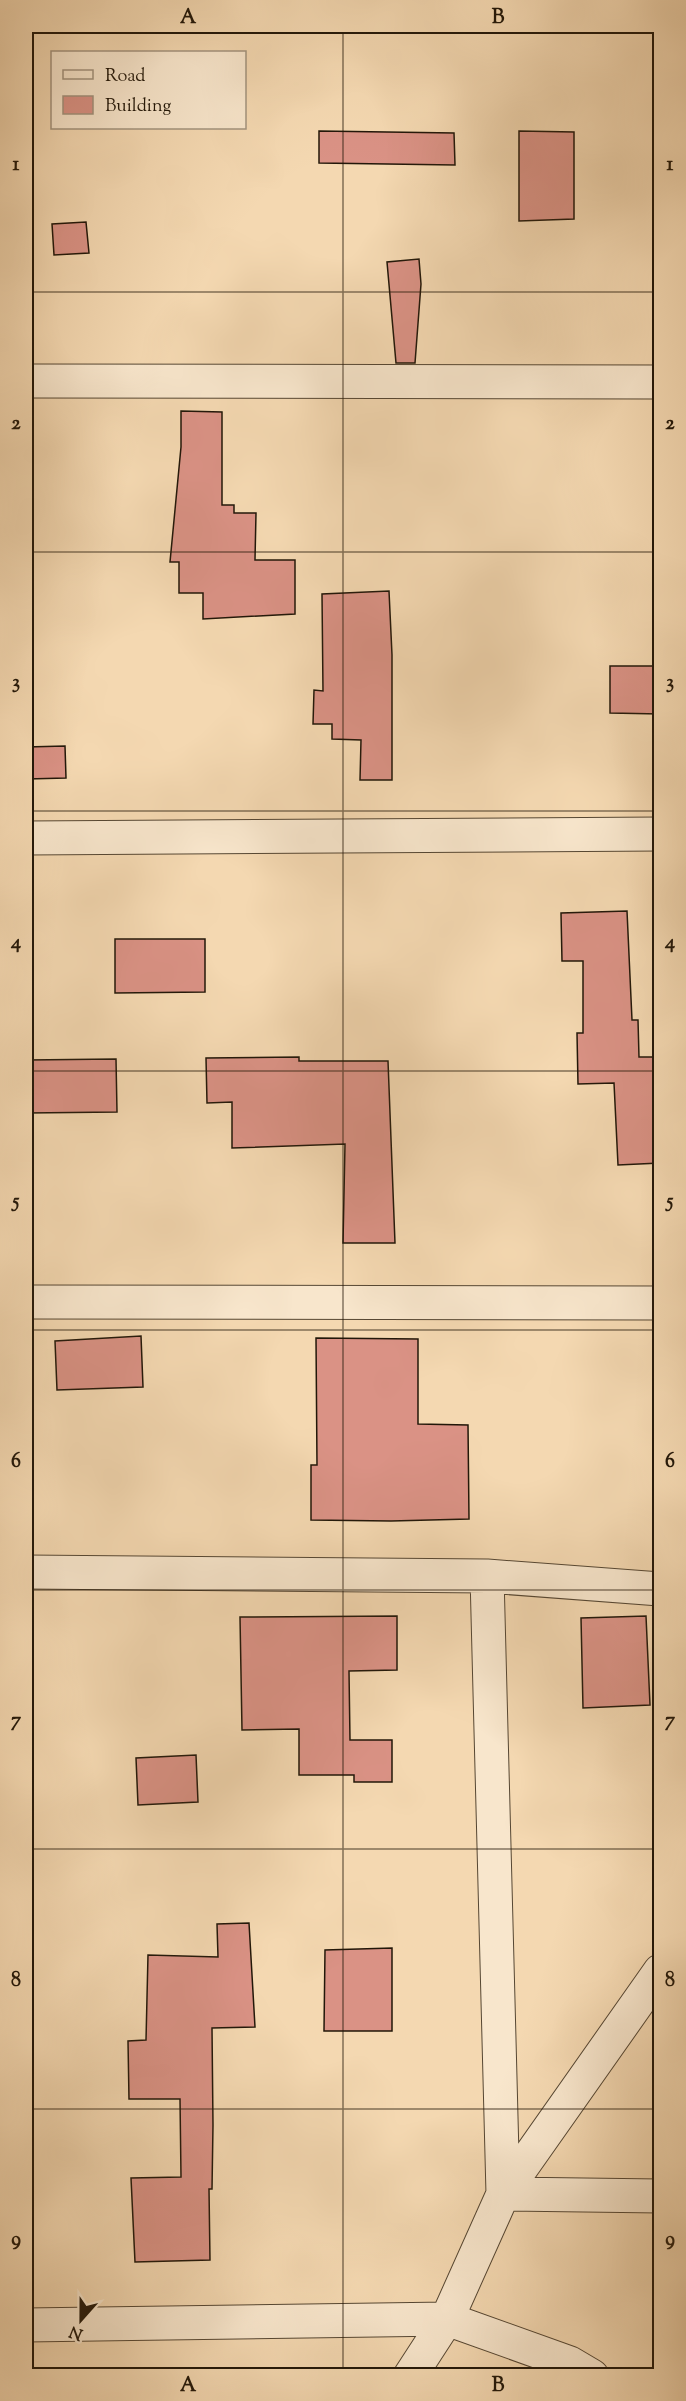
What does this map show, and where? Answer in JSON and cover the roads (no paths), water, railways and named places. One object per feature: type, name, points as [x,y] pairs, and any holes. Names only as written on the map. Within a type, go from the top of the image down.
[{"type":"street","points":[[26,381],[660,382]]},
{"type":"street","points":[[26,838],[660,834]]},
{"type":"street","points":[[26,1302],[660,1303]]},
{"type":"street","points":[[26,1572],[487,1576],[660,1589]]},
{"type":"street","points":[[487,1576],[503,2194]]},
{"type":"street","points":[[410,2376],[447,2319],[503,2194],[660,1971]]},
{"type":"street","points":[[503,2194],[660,2196]]},
{"type":"street","points":[[26,2325],[447,2319],[570,2363],[592,2376]]}]
